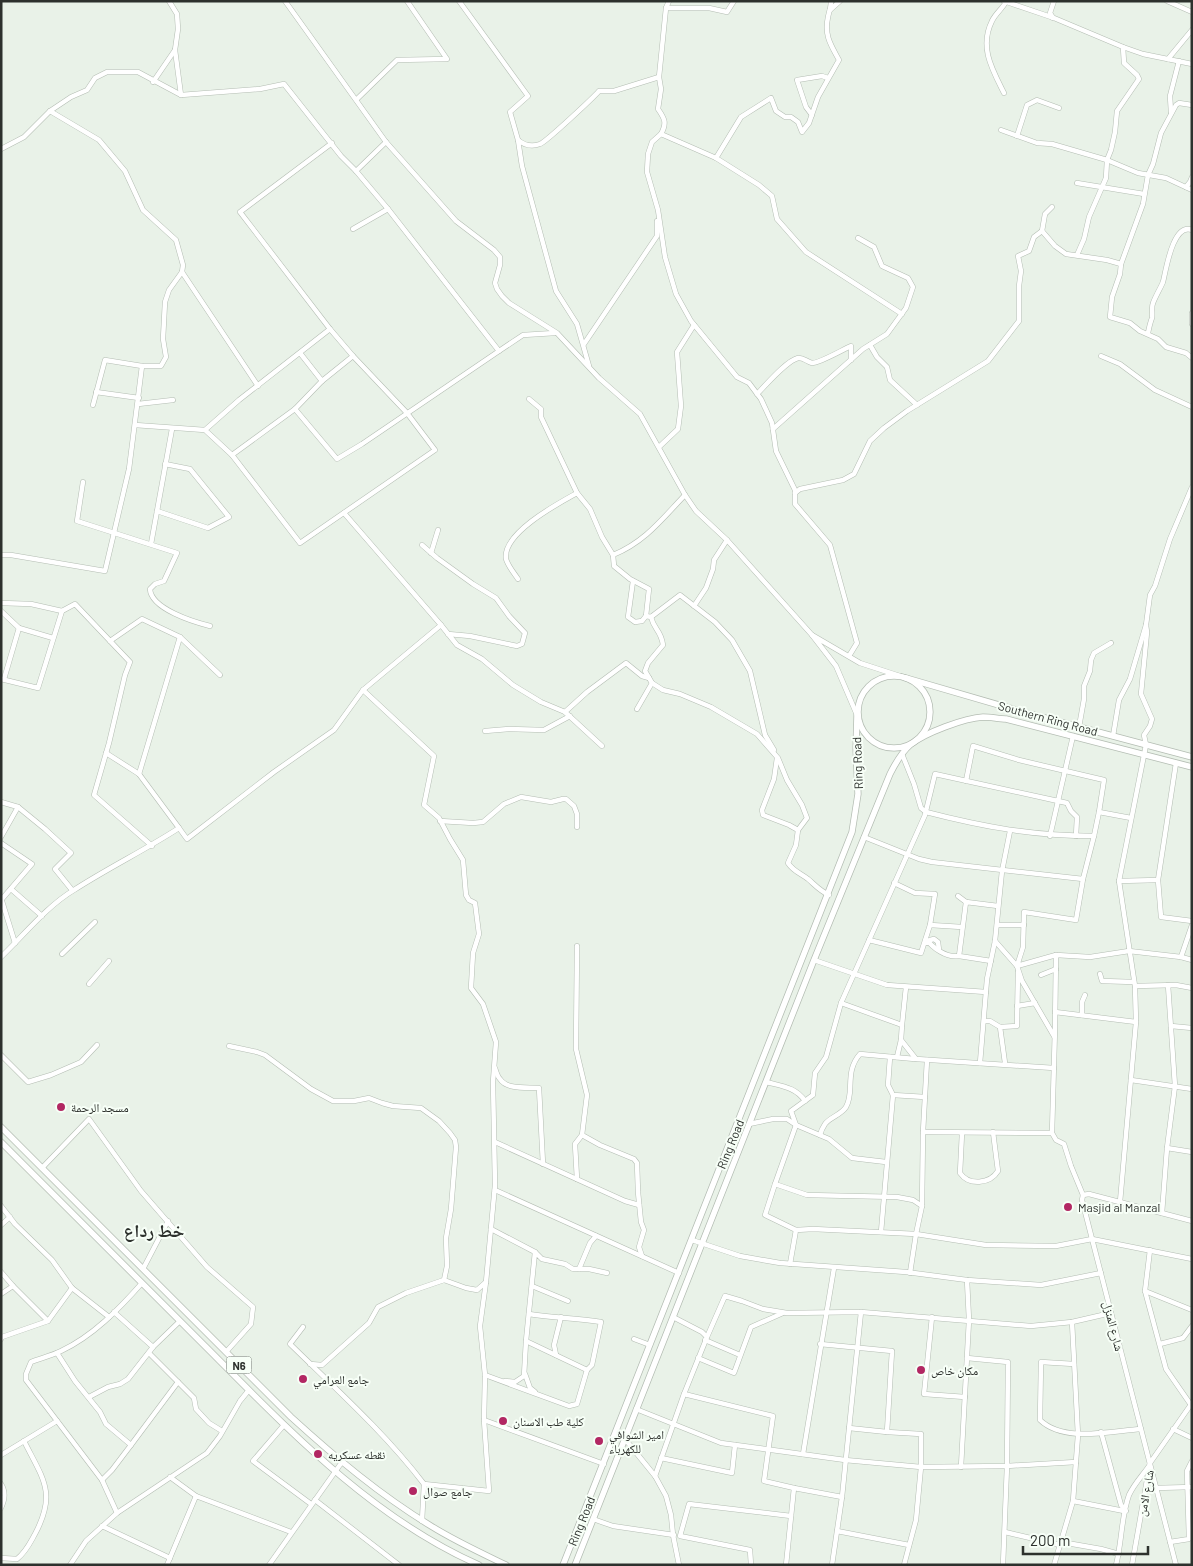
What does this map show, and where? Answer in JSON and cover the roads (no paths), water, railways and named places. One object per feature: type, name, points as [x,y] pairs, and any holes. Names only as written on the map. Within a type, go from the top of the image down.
[{"type":"main road","points":[[882,677],[906,678],[916,683],[924,692],[929,703],[930,715],[927,726],[921,736],[912,744],[900,748],[888,748],[876,744],[867,737],[860,727],[857,715],[858,703],[863,692],[871,683],[882,677]]},
{"type":"main road","name":"Southern Ring Road","points":[[906,678],[1192,757]]},
{"type":"main road","name":"Ring Road","points":[[563,1565],[852,832],[857,811],[858,794],[857,715]]},
{"type":"main road","name":"Southern Ring Road","points":[[912,744],[964,720],[982,717],[1006,719],[1192,767]]},
{"type":"main road","name":"Ring Road","points":[[575,1565],[864,837],[890,774],[902,754],[912,744]]},
{"type":"main road","name":"N6","points":[[1,1127],[291,1417],[342,1462],[383,1494],[422,1520],[499,1563],[506,1565]]},
{"type":"main road","name":"N6","points":[[1,1142],[284,1425],[334,1472],[425,1537],[479,1565]]},
{"type":"main road","points":[[23,1164],[31,1157]]},
{"type":"main road","points":[[64,1204],[73,1199]]},
{"type":"main road","points":[[651,1344],[661,1347]]},
{"type":"main road","points":[[284,1425],[291,1417]]},
{"type":"street","points":[[169,1],[177,14],[178,29],[175,50],[181,96]]},
{"type":"street","points":[[285,1],[386,142],[456,221],[494,250],[500,257],[500,265],[495,283],[502,296],[557,333],[600,378],[640,414],[684,495],[696,511],[727,540],[812,635],[836,666],[857,715]]},
{"type":"street","points":[[357,99],[397,60],[447,59],[406,1]]},
{"type":"street","points":[[459,1],[528,96],[510,112],[518,140],[522,166],[556,291],[577,324],[589,367]]},
{"type":"street","points":[[669,1],[666,8],[659,77],[662,89],[658,109],[665,118],[665,126],[661,134],[652,142],[648,154],[647,172],[658,210],[670,277],[676,294],[694,325],[737,377],[749,383],[757,394],[772,423],[776,451],[795,490],[795,504],[830,545],[856,643],[849,656]]},
{"type":"street","points":[[666,8],[709,8],[727,12],[734,1]]},
{"type":"street","points":[[716,158],[741,116],[770,98],[776,111],[785,117],[791,116],[798,122],[802,132],[809,123],[828,78],[839,60],[831,47],[828,36],[827,27],[831,1]]},
{"type":"street","points":[[830,11],[840,1]]},
{"type":"street","points":[[1004,93],[989,62],[985,43],[992,20],[1005,1],[1054,18],[1123,48],[1192,64]]},
{"type":"street","points":[[1021,1],[1026,9]]},
{"type":"street","points":[[1054,1],[1050,13],[1054,18]]},
{"type":"street","points":[[1167,1],[1192,12]]},
{"type":"street","points":[[1168,58],[1192,30]]},
{"type":"street","points":[[1077,255],[1084,239],[1089,218],[1106,178],[1107,160],[1115,132],[1117,111],[1138,79],[1137,75],[1124,63],[1123,48]]},
{"type":"street","points":[[153,82],[175,50]]},
{"type":"street","points":[[1171,112],[1170,96],[1179,61]]},
{"type":"street","points":[[1,149],[24,137],[50,110],[86,90],[95,78],[107,72],[138,72],[181,96],[260,89],[284,84],[341,156],[388,209],[499,351]]},
{"type":"street","points":[[812,115],[806,107],[797,80],[822,76],[828,78]]},
{"type":"street","points":[[518,140],[530,145],[545,142],[594,98],[598,91],[614,91],[659,77]]},
{"type":"street","points":[[1017,136],[1027,105],[1037,100],[1059,108]]},
{"type":"street","points":[[1192,105],[1179,104],[1171,112],[1161,133],[1134,229],[1121,264],[1120,274],[1112,297],[1110,317],[1121,320],[1140,331],[1148,333],[1166,347],[1186,352],[1192,358]]},
{"type":"street","points":[[50,110],[99,140],[125,171],[143,210],[176,240],[183,265],[182,272],[169,290],[165,302],[163,339],[166,357],[161,366],[142,366],[105,360],[93,405]]},
{"type":"street","points":[[1001,130],[1037,144],[1052,144],[1107,160],[1138,173],[1166,178],[1192,190]]},
{"type":"street","points":[[661,134],[716,158],[760,185],[772,196],[777,219],[806,252],[902,314]]},
{"type":"street","points":[[356,171],[386,142]]},
{"type":"street","points":[[135,425],[206,430],[232,455],[300,543],[435,450],[407,413],[330,329],[240,212],[332,143]]},
{"type":"street","points":[[1186,188],[1192,177]]},
{"type":"street","points":[[1077,183],[1144,194]]},
{"type":"street","points":[[795,493],[800,489],[843,480],[854,474],[870,441],[884,428],[917,405],[988,362],[1018,325],[1021,270],[1018,256],[1029,251],[1034,237],[1042,231],[1045,214],[1052,207]]},
{"type":"street","points":[[353,229],[388,209]]},
{"type":"street","points":[[584,344],[657,236],[658,210]]},
{"type":"street","points":[[1148,333],[1152,318],[1152,308],[1162,283],[1173,245],[1184,229],[1192,230]]},
{"type":"street","points":[[1042,231],[1066,254],[1121,264]]},
{"type":"street","points":[[773,429],[851,360],[887,334],[906,308],[913,287],[908,278],[882,266],[874,247],[858,238]]},
{"type":"street","points":[[182,272],[258,386]]},
{"type":"street","points":[[1192,314],[1192,324]]},
{"type":"street","points":[[659,447],[678,430],[681,406],[677,352],[694,325]]},
{"type":"street","points":[[206,430],[239,400],[330,329]]},
{"type":"street","points":[[295,409],[337,459],[523,335],[557,333]]},
{"type":"street","points":[[870,345],[876,357],[887,367],[890,380],[917,405]]},
{"type":"street","points":[[757,394],[785,366],[796,358],[802,358],[811,363],[821,362],[832,354],[851,346],[851,360]]},
{"type":"street","points":[[300,353],[322,381]]},
{"type":"street","points":[[232,455],[295,409],[322,381],[353,356]]},
{"type":"street","points":[[1101,356],[1120,364],[1154,390],[1192,407]]},
{"type":"street","points":[[1,555],[12,555],[105,571],[128,469],[142,366]]},
{"type":"street","points":[[96,392],[139,398]]},
{"type":"street","points":[[529,399],[541,408],[541,417],[577,492],[590,509],[602,537],[614,555],[614,566],[649,590],[649,616],[652,624],[662,634],[663,645],[648,663],[645,671],[650,681]]},
{"type":"street","points":[[138,404],[173,400]]},
{"type":"street","points":[[151,544],[172,428]]},
{"type":"street","points":[[157,511],[208,528],[230,517],[190,469],[166,464]]},
{"type":"street","points":[[83,482],[77,521],[177,553],[164,581],[150,588],[151,594],[157,601],[179,617],[210,626]]},
{"type":"street","points":[[1113,736],[1119,700],[1130,679],[1146,625],[1150,595],[1155,586],[1170,539],[1189,503],[1192,487]]},
{"type":"street","points":[[518,578],[510,569],[506,558],[514,538],[546,511],[577,492]]},
{"type":"street","points":[[614,555],[630,548],[655,528],[684,495]]},
{"type":"street","points":[[344,514],[457,645],[482,659],[513,685],[541,702],[565,712],[602,746]]},
{"type":"street","points":[[431,553],[438,530]]},
{"type":"street","points":[[694,606],[706,588],[713,569],[714,560],[727,540]]},
{"type":"street","points":[[422,545],[496,598],[525,633],[522,644],[517,646],[470,636],[448,634]]},
{"type":"street","points":[[633,580],[628,617],[635,622],[642,621],[680,595],[715,622],[732,640],[750,671],[765,735],[807,818],[798,830],[796,845],[788,863],[792,870],[828,895]]},
{"type":"street","points":[[1,603],[31,604],[62,611],[75,604],[130,662],[94,795],[152,846]]},
{"type":"street","points":[[1,611],[19,628],[53,638]]},
{"type":"street","points":[[19,628],[2,679],[38,688],[62,611]]},
{"type":"street","points":[[110,641],[142,619],[180,637],[220,675]]},
{"type":"street","points":[[106,753],[139,774],[187,839],[274,772],[334,730],[364,690],[441,625]]},
{"type":"street","points":[[1120,1202],[1136,1022],[1134,984],[1119,881],[1146,745],[1144,735],[1152,719],[1141,694],[1147,632],[1146,625]]},
{"type":"street","points":[[812,635],[860,664],[906,678]]},
{"type":"street","points":[[139,774],[180,637]]},
{"type":"street","points":[[1079,727],[1084,699],[1084,686],[1090,671],[1091,660],[1094,653],[1111,643]]},
{"type":"street","points":[[565,712],[587,692],[626,663],[663,690],[680,694],[712,707],[757,734],[777,757],[774,779],[763,804],[763,815],[798,830]]},
{"type":"street","points":[[637,709],[650,681]]},
{"type":"street","points":[[364,690],[434,756],[424,805],[439,818],[463,860],[466,895],[469,900],[475,903],[478,934],[473,953],[471,988],[483,1004],[496,1042],[494,1066],[495,1190],[480,1326],[485,1375],[484,1420],[489,1491],[424,1484]]},
{"type":"street","points":[[485,731],[509,729],[544,730],[570,716]]},
{"type":"street","points":[[1050,836],[1073,736]]},
{"type":"street","points":[[966,782],[973,746],[1019,760],[1104,780],[1076,920],[1024,912],[1023,947],[1018,968],[1017,1026],[1000,1027],[990,1021],[984,1021]]},
{"type":"street","points":[[902,754],[921,808],[926,812],[1010,831],[1050,836],[1094,836]]},
{"type":"street","points":[[1176,763],[1158,880],[1161,917],[1192,923],[1180,957]]},
{"type":"street","points":[[1076,836],[1077,817],[1066,803],[935,774],[926,812],[841,1003],[826,1057],[816,1072],[812,1096],[791,1111],[796,1125],[765,1215],[796,1230],[813,1229],[916,1234],[986,1245],[1056,1246],[1092,1239],[1192,1259]]},
{"type":"street","points":[[440,821],[483,822],[504,804],[521,797],[551,802],[566,799],[574,806],[577,814],[577,828]]},
{"type":"street","points":[[1,802],[18,807],[70,853],[55,869],[72,890]]},
{"type":"street","points":[[1,837],[18,807]]},
{"type":"street","points":[[1099,812],[1131,818]]},
{"type":"street","points":[[1,957],[42,916],[72,890],[152,846],[179,828]]},
{"type":"street","points":[[980,1063],[986,992],[995,941],[1002,871],[1010,831]]},
{"type":"street","points":[[864,837],[907,855],[932,862],[1083,879]]},
{"type":"street","points":[[1,843],[32,864],[2,898],[15,944]]},
{"type":"street","points":[[1119,881],[1158,880]]},
{"type":"street","points":[[869,940],[922,953],[927,940],[935,894],[915,893],[894,883]]},
{"type":"street","points":[[11,889],[42,916]]},
{"type":"street","points":[[958,896],[966,902],[998,906]]},
{"type":"street","points":[[959,956],[966,902]]},
{"type":"street","points":[[62,954],[95,922]]},
{"type":"street","points":[[930,925],[962,927]]},
{"type":"street","points":[[997,925],[1024,926]]},
{"type":"street","points":[[927,940],[932,947],[953,957],[991,960]]},
{"type":"street","points":[[995,941],[1018,968],[1055,1038]]},
{"type":"street","points":[[577,946],[576,1049],[587,1095],[582,1135],[575,1144],[577,1179]]},
{"type":"street","points":[[1018,968],[1056,955],[1090,957],[1129,952],[1192,960]]},
{"type":"street","points":[[922,1132],[1052,1133],[1056,955]]},
{"type":"street","points":[[814,960],[887,985],[986,992]]},
{"type":"street","points":[[89,984],[109,962]]},
{"type":"street","points":[[1041,975],[1056,969]]},
{"type":"street","points":[[1100,974],[1102,981],[1192,988]]},
{"type":"street","points":[[1162,1213],[1167,1148],[1175,1086],[1168,985]]},
{"type":"street","points":[[897,1058],[906,987]]},
{"type":"street","points":[[1082,1015],[1082,1002],[1085,995]]},
{"type":"street","points":[[841,1003],[902,1025]]},
{"type":"street","points":[[1017,1006],[1035,1003]]},
{"type":"street","points":[[1056,1012],[1136,1022]]},
{"type":"street","points":[[1171,1026],[1192,1028]]},
{"type":"street","points":[[1000,1027],[1006,1064]]},
{"type":"street","points":[[900,1040],[916,1059]]},
{"type":"street","points":[[1,1055],[28,1082],[51,1075],[81,1062],[97,1045]]},
{"type":"street","points":[[229,1046],[265,1055],[311,1089],[333,1101],[354,1101],[369,1098],[393,1106],[421,1108],[445,1127],[455,1140],[456,1147],[451,1209],[446,1238],[448,1266],[444,1280]]},
{"type":"street","points":[[820,1135],[825,1123],[842,1112],[847,1105],[850,1072],[856,1058],[860,1054],[1054,1068]]},
{"type":"street","points":[[881,1232],[892,1095],[888,1085],[890,1057]]},
{"type":"street","points":[[910,1273],[922,1206],[922,1132],[927,1060]]},
{"type":"street","points":[[494,1066],[500,1080],[505,1084],[512,1087],[539,1088],[543,1164]]},
{"type":"street","points":[[1131,1080],[1192,1089]]},
{"type":"street","points":[[766,1082],[787,1087],[800,1093],[805,1101]]},
{"type":"street","points":[[892,1095],[925,1097]]},
{"type":"street","points":[[42,1168],[89,1119],[141,1191],[207,1267],[253,1307],[251,1324],[226,1352]]},
{"type":"street","points":[[749,1124],[774,1119],[787,1119],[796,1125],[830,1139],[852,1158],[886,1162]]},
{"type":"street","points":[[962,1133],[960,1173],[966,1180],[980,1181],[994,1176],[998,1171],[993,1132]]},
{"type":"street","name":"شارع المنزل","points":[[1052,1133],[1056,1140],[1064,1144],[1083,1194],[1082,1200],[1176,1565]]},
{"type":"street","points":[[582,1135],[600,1145],[634,1159],[637,1163],[639,1205],[644,1230],[639,1247],[642,1256]]},
{"type":"street","points":[[495,1142],[625,1201],[639,1205]]},
{"type":"street","points":[[1167,1148],[1192,1152]]},
{"type":"street","points":[[775,1184],[807,1195],[897,1197],[913,1200],[922,1206]]},
{"type":"street","points":[[495,1190],[679,1273]]},
{"type":"street","points":[[1083,1194],[1192,1221]]},
{"type":"street","points":[[1,1206],[52,1260],[72,1288],[109,1317]]},
{"type":"street","points":[[1,1225],[10,1217]]},
{"type":"street","points":[[143,1268],[168,1221]]},
{"type":"street","points":[[491,1229],[535,1252],[542,1259],[574,1268],[590,1268],[607,1273]]},
{"type":"street","points":[[790,1264],[796,1230]]},
{"type":"street","points":[[579,1268],[590,1243],[596,1236]]},
{"type":"street","points":[[692,1240],[740,1256],[790,1264],[910,1273],[967,1280],[1041,1285],[1101,1273]]},
{"type":"street","points":[[1150,1250],[1145,1291],[1166,1369],[1191,1404]]},
{"type":"street","points":[[535,1252],[524,1372],[525,1379],[530,1388],[538,1395]]},
{"type":"street","points":[[803,1454],[834,1268]]},
{"type":"street","points":[[1,1272],[48,1321]]},
{"type":"street","points":[[310,1364],[322,1365],[369,1323],[378,1307],[406,1293],[444,1280],[477,1290],[486,1282]]},
{"type":"street","points":[[962,1467],[969,1320],[967,1280]]},
{"type":"street","points":[[117,1513],[102,1480],[26,1380],[26,1374],[31,1362],[57,1353],[96,1329],[142,1283]]},
{"type":"street","points":[[1,1294],[13,1286]]},
{"type":"street","points":[[532,1286],[568,1301]]},
{"type":"street","points":[[1,1340],[2,1337],[48,1321],[72,1288]]},
{"type":"street","points":[[1145,1291],[1192,1310]]},
{"type":"street","points":[[655,1476],[698,1358],[725,1296],[763,1309],[783,1312],[861,1312],[1031,1326],[1072,1322],[1111,1313]]},
{"type":"street","points":[[114,1312],[153,1347]]},
{"type":"street","points":[[698,1358],[734,1373],[751,1327],[783,1312]]},
{"type":"street","points":[[832,1565],[842,1497],[861,1312]]},
{"type":"street","points":[[485,1375],[570,1406],[577,1404],[587,1370],[592,1365],[601,1322],[551,1318],[529,1314]]},
{"type":"street","points":[[932,1317],[924,1394],[965,1397]]},
{"type":"street","points":[[556,1355],[554,1345],[562,1318]]},
{"type":"street","points":[[673,1318],[702,1332],[706,1339],[740,1354]]},
{"type":"street","points":[[89,1397],[108,1386],[120,1384],[128,1379],[153,1347],[180,1321]]},
{"type":"street","points":[[1054,1565],[1073,1501],[1076,1462],[1078,1434],[1072,1322]]},
{"type":"street","points":[[1160,1344],[1183,1338],[1192,1326]]},
{"type":"street","points":[[303,1327],[290,1344],[372,1425],[424,1484],[422,1520]]},
{"type":"street","points":[[634,1339],[651,1344]]},
{"type":"street","points":[[526,1340],[587,1370]]},
{"type":"street","points":[[820,1344],[892,1351],[887,1432]]},
{"type":"street","points":[[57,1353],[106,1424],[130,1445]]},
{"type":"street","points":[[149,1353],[194,1398],[196,1409],[210,1423],[222,1431]]},
{"type":"street","points":[[967,1358],[1008,1362],[1007,1466],[1003,1565]]},
{"type":"street","points":[[1074,1364],[1041,1362],[1040,1420],[1048,1427],[1078,1434],[1141,1429]]},
{"type":"street","points":[[501,1381],[515,1382],[524,1376],[524,1372]]},
{"type":"street","points":[[102,1480],[112,1470],[178,1382]]},
{"type":"street","points":[[70,1565],[86,1541],[117,1513],[207,1453],[249,1390]]},
{"type":"street","points":[[684,1394],[773,1416],[764,1481],[842,1497]]},
{"type":"street","name":"شارع الامن","points":[[1132,1565],[1150,1464],[1191,1404]]},
{"type":"street","points":[[636,1409],[721,1443],[845,1460],[921,1467],[1007,1466],[1076,1462]]},
{"type":"street","points":[[484,1420],[604,1464]]},
{"type":"street","points":[[1,1456],[57,1421]]},
{"type":"street","points":[[284,1425],[253,1462],[311,1504]]},
{"type":"street","points":[[849,1428],[922,1434],[916,1520],[904,1565]]},
{"type":"street","points":[[1173,1429],[1192,1438]]},
{"type":"street","points":[[1101,1432],[1121,1505],[1126,1511]]},
{"type":"street","points":[[624,1439],[655,1476],[666,1496],[679,1565]]},
{"type":"street","points":[[1,1558],[17,1559],[22,1555],[40,1524],[47,1506],[44,1479],[24,1441]]},
{"type":"street","points":[[661,1458],[732,1473],[735,1445]]},
{"type":"street","points":[[1170,1542],[1189,1539],[1190,1487],[1187,1470],[1192,1461]]},
{"type":"street","points":[[269,1565],[342,1462]]},
{"type":"street","points":[[1116,1565],[1129,1496],[1136,1482],[1150,1464]]},
{"type":"street","points":[[170,1477],[196,1496],[291,1532]]},
{"type":"street","points":[[1,1484],[4,1488],[4,1496],[1,1508]]},
{"type":"street","points":[[1156,1488],[1190,1487]]},
{"type":"street","points":[[786,1565],[794,1488]]},
{"type":"street","points":[[167,1565],[196,1496]]},
{"type":"street","points":[[315,1500],[399,1565]]},
{"type":"street","points":[[1073,1501],[1126,1511]]},
{"type":"street","points":[[680,1536],[689,1504],[791,1516]]},
{"type":"street","points":[[593,1519],[613,1526],[680,1536],[750,1550],[751,1565]]},
{"type":"street","points":[[102,1526],[170,1558]]},
{"type":"street","points":[[837,1531],[910,1545]]},
{"type":"street","points":[[1005,1532],[1102,1549],[1119,1554]]},
{"type":"street","points":[[1176,1565],[1182,1565]]},
{"type":"place","name":"مسجد الرحمة","points":[[61,1107]]},
{"type":"place","name":"Masjid al Manzal","points":[[1068,1207]]},
{"type":"place","name":"مكان خاص","points":[[921,1370]]},
{"type":"place","name":"جامع العرامي","points":[[303,1379]]},
{"type":"place","name":"كلية طب الاسنان","points":[[503,1421]]},
{"type":"place","name":"امير الشوافي للكهرباء","points":[[599,1441]]},
{"type":"place","name":"نقطه عسكريه","points":[[318,1454]]},
{"type":"place","name":"جامع صوال","points":[[413,1491]]},
{"type":"district","name":"خط رداع","points":[[154,1230]]}]
